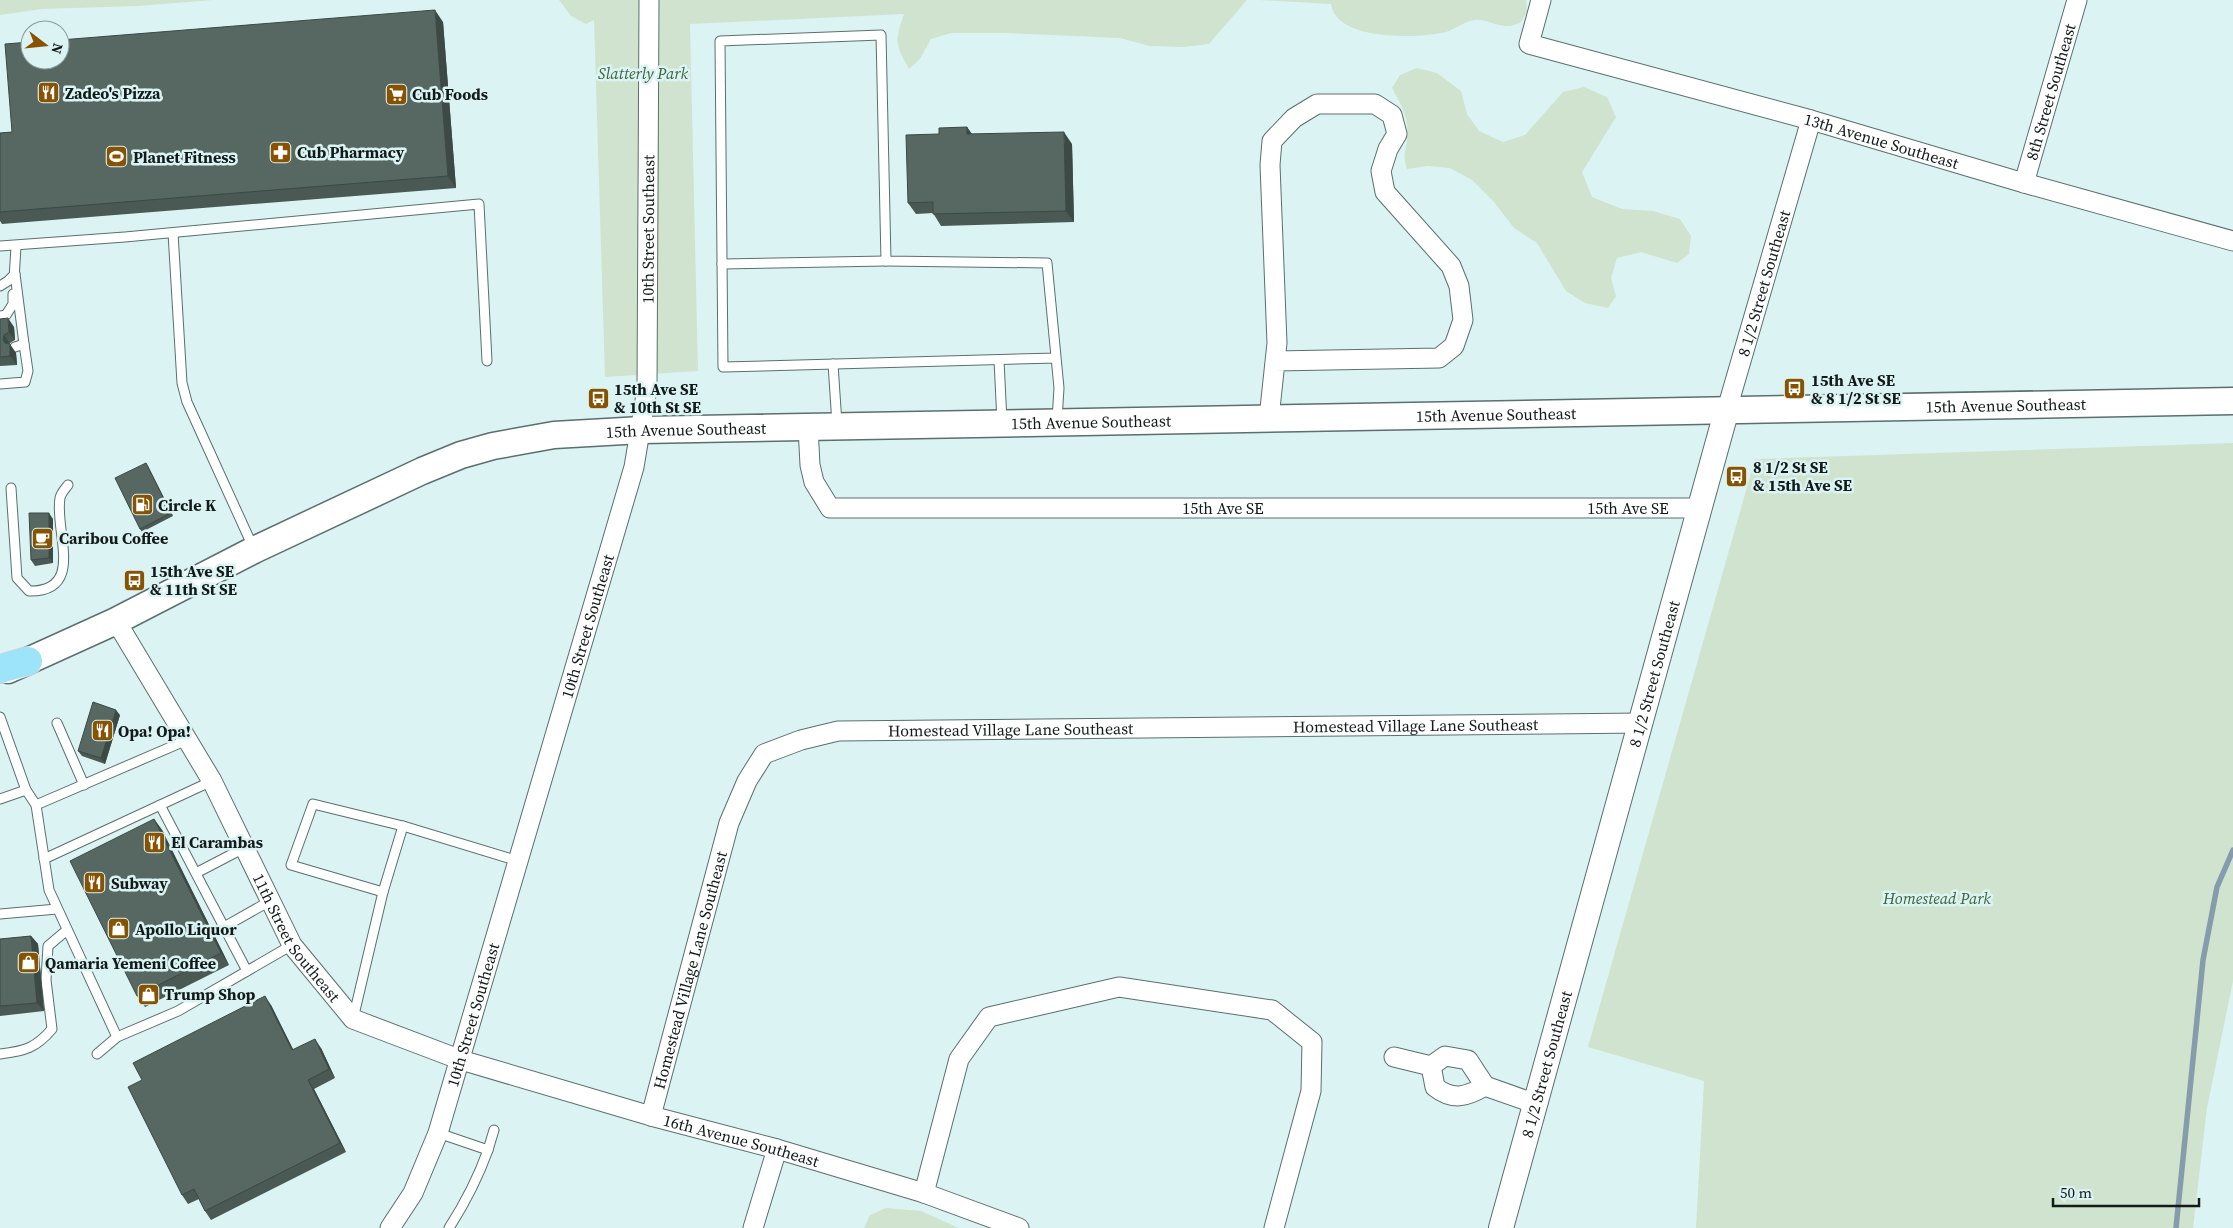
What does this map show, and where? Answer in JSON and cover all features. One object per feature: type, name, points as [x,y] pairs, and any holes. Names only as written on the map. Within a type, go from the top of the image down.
[{"type":"main road","name":"15th Avenue Southeast","points":[[0,674],[116,621],[254,550],[422,471],[493,446],[554,435],[642,430],[837,426],[2233,401]]},
{"type":"main road","points":[[0,669],[28,661]]},
{"type":"street","name":"10th Street Southeast","points":[[390,1228],[413,1192],[438,1133],[634,467],[642,430],[647,389],[650,0]]},
{"type":"street","name":"13th Avenue Southeast","points":[[1541,0],[1529,44],[1811,120],[2024,183],[2233,241]]},
{"type":"street","name":"8th Street Southeast","points":[[2024,183],[2077,0]]},
{"type":"street","points":[[1269,418],[1277,343],[1270,166],[1272,141],[1294,118],[1317,104],[1375,104],[1392,115],[1397,134],[1388,149],[1381,171],[1385,192],[1451,266],[1460,286],[1463,320],[1454,346],[1439,358],[1276,361]]},
{"type":"street","name":"8 1/2 Street Southeast","points":[[1501,1228],[1642,723],[1727,409],[1811,120]]},
{"type":"street","name":"15th Ave SE","points":[[808,427],[810,466],[814,482],[830,508],[1700,508]]},
{"type":"street","name":"11th Street Southeast","points":[[116,621],[212,781],[292,945],[353,1019],[461,1060]]},
{"type":"street","name":"Homestead Village Lane Southeast","points":[[651,1116],[730,823],[747,781],[764,754],[801,740],[838,731],[1642,723]]},
{"type":"street","points":[[924,1194],[959,1059],[990,1017],[1119,988],[1272,1010],[1312,1042],[1311,1091],[1274,1228]]},
{"type":"street","points":[[1394,1057],[1431,1066],[1445,1056],[1468,1060],[1485,1086],[1536,1104]]},
{"type":"street","name":"16th Avenue Southeast","points":[[461,1060],[651,1116],[777,1149],[924,1194],[1019,1228]]},
{"type":"street","points":[[1431,1066],[1435,1087],[1446,1095],[1464,1096],[1485,1086]]},
{"type":"street","points":[[753,1228],[777,1149]]},
{"type":"lane","points":[[886,261],[881,35],[720,41],[723,368],[1056,358]]},
{"type":"lane","points":[[0,246],[16,247],[479,204],[487,361]]},
{"type":"lane","points":[[173,233],[182,383],[187,402],[254,550]]},
{"type":"lane","points":[[0,316],[6,315],[13,304],[16,247]]},
{"type":"lane","points":[[722,264],[886,261],[1047,263],[1059,388],[1057,422]]},
{"type":"lane","points":[[0,286],[15,274]]},
{"type":"lane","points":[[0,384],[25,382],[28,371],[20,346],[15,274]]},
{"type":"lane","points":[[999,360],[1002,423]]},
{"type":"lane","points":[[834,364],[837,426]]},
{"type":"lane","points":[[11,488],[17,578],[29,591],[40,591],[56,584],[63,572],[64,559],[60,496],[68,485]]},
{"type":"lane","points":[[0,717],[26,790],[36,805],[49,890],[117,1037]]},
{"type":"lane","points":[[57,723],[84,785]]},
{"type":"lane","points":[[36,805],[187,740]]},
{"type":"lane","points":[[44,859],[212,781]]},
{"type":"lane","points":[[0,799],[26,790]]},
{"type":"lane","points":[[383,892],[291,865],[314,804],[403,826],[518,861]]},
{"type":"lane","points":[[160,805],[247,971]]},
{"type":"lane","points":[[353,1019],[383,892],[403,826]]},
{"type":"lane","points":[[196,874],[244,848]]},
{"type":"lane","points":[[224,927],[270,901]]},
{"type":"lane","points":[[0,914],[57,909]]},
{"type":"lane","points":[[0,1054],[21,1051],[40,1043],[52,1029],[46,980],[48,946],[67,930]]},
{"type":"lane","points":[[97,1054],[117,1037],[178,1011],[292,945]]},
{"type":"lane","points":[[450,1228],[466,1201],[488,1150],[494,1130]]},
{"type":"lane","points":[[438,1133],[488,1150]]},
{"type":"green space","points":[[0,0],[213,0],[138,6],[42,9],[0,15]]},
{"type":"green space","name":"Slatterly Park","points":[[559,0],[1247,0],[1209,44],[1183,47],[1150,46],[1120,38],[1007,33],[951,33],[931,39],[920,59],[909,69],[898,47],[899,31],[904,14],[690,24],[698,371],[605,377],[594,20],[586,24],[571,16]]},
{"type":"green space","points":[[1259,0],[1526,0],[1527,12],[1520,23],[1511,26],[1474,20],[1442,33],[1396,36],[1361,31],[1347,25],[1336,16],[1331,4]]},
{"type":"green space","points":[[1417,68],[1437,73],[1461,91],[1467,114],[1479,131],[1503,142],[1525,135],[1563,92],[1584,87],[1607,97],[1616,117],[1582,172],[1592,197],[1622,209],[1653,211],[1680,219],[1691,236],[1689,254],[1677,263],[1641,252],[1617,258],[1611,278],[1616,296],[1608,308],[1585,303],[1566,291],[1537,243],[1514,228],[1494,202],[1472,180],[1450,168],[1428,166],[1407,169],[1405,157],[1408,132],[1406,118],[1392,88],[1400,75]]},
{"type":"green space","name":"Homestead Park","points":[[2233,443],[2233,981],[2207,1108],[2193,1228],[1696,1228],[1704,1081],[1588,1047],[1755,459]]},
{"type":"green space","points":[[886,1208],[921,1211],[959,1228],[864,1228],[870,1215]]},
{"type":"building","points":[[435,10],[448,176],[0,212],[0,133],[12,132],[5,44],[20,43],[20,70],[70,70],[70,39]]},
{"type":"building","points":[[967,127],[967,134],[1064,132],[1066,211],[933,214],[933,202],[908,203],[906,135],[939,134],[939,128]]},
{"type":"building","points":[[8,318],[9,332],[4,335],[3,340],[5,343],[10,344],[10,356],[0,357],[0,319]]},
{"type":"building","points":[[146,463],[171,513],[140,529],[115,478]]},
{"type":"building","name":"Caribou Coffee","points":[[29,513],[49,513],[49,558],[31,560]]},
{"type":"building","points":[[93,702],[116,710],[101,758],[78,751]]},
{"type":"building","points":[[154,819],[221,953],[137,996],[70,861]]},
{"type":"building","points":[[31,936],[37,1003],[0,1006],[0,939]]},
{"type":"building","points":[[265,996],[292,1050],[315,1039],[329,1069],[308,1080],[340,1143],[205,1211],[194,1189],[182,1195],[128,1087],[142,1080],[133,1063]]},
{"type":"waterway","points":[[2176,1228],[2203,960],[2217,887],[2233,850]]},
{"type":"place","name":"Zadeo's Pizza","points":[[49,93]]},
{"type":"place","name":"Cub Foods","points":[[396,94]]},
{"type":"place","name":"Cub Pharmacy","points":[[281,152]]},
{"type":"place","name":"Planet Fitness","points":[[117,157]]},
{"type":"place","name":"15th Ave SE & 8 1/2 St SE","points":[[1795,389]]},
{"type":"place","name":"15th Ave SE & 10th St SE","points":[[598,398]]},
{"type":"place","name":"8 1/2 St SE & 15th Ave SE","points":[[1737,476]]},
{"type":"place","name":"Circle K","points":[[142,505]]},
{"type":"place","name":"Caribou Coffee","points":[[43,538]]},
{"type":"place","name":"15th Ave SE & 11th St SE","points":[[134,580]]},
{"type":"place","name":"Opa! Opa!","points":[[102,731]]},
{"type":"place","name":"El Carambas","points":[[155,842]]},
{"type":"place","name":"Subway","points":[[95,883]]},
{"type":"place","name":"Apollo Liquor","points":[[119,929]]},
{"type":"place","name":"Qamaria Yemeni Coffee","points":[[29,963]]},
{"type":"place","name":"Trump Shop","points":[[148,994]]}]
